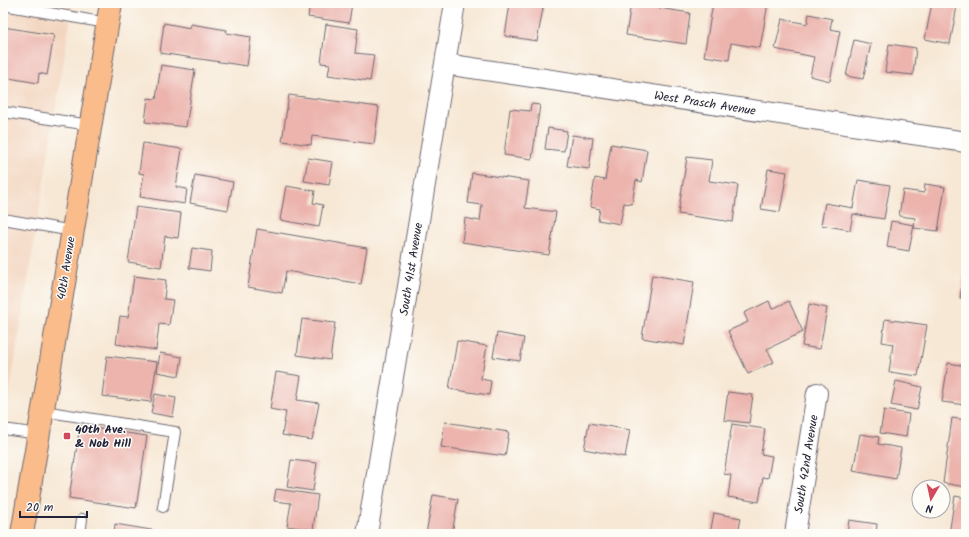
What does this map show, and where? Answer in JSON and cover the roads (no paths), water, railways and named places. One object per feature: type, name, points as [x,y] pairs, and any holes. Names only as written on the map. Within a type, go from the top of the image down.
[{"type":"main road","name":"40th Avenue","points":[[22,534],[109,13]]},
{"type":"street","name":"South 41st Avenue","points":[[367,534],[455,3]]},
{"type":"street","name":"West Prasch Avenue","points":[[445,64],[966,142]]},
{"type":"street","name":"South 42nd Avenue","points":[[795,534],[817,393]]},
{"type":"lane","points":[[3,5],[109,13]]},
{"type":"lane","points":[[3,112],[90,125]]},
{"type":"lane","points":[[3,219],[73,230]]},
{"type":"lane","points":[[43,411],[175,432],[163,507]]},
{"type":"lane","points":[[3,429],[39,434]]},
{"type":"lane","points":[[80,534],[82,519]]},
{"type":"place","name":"40th Ave. & Nob Hill","points":[[67,436]]}]
